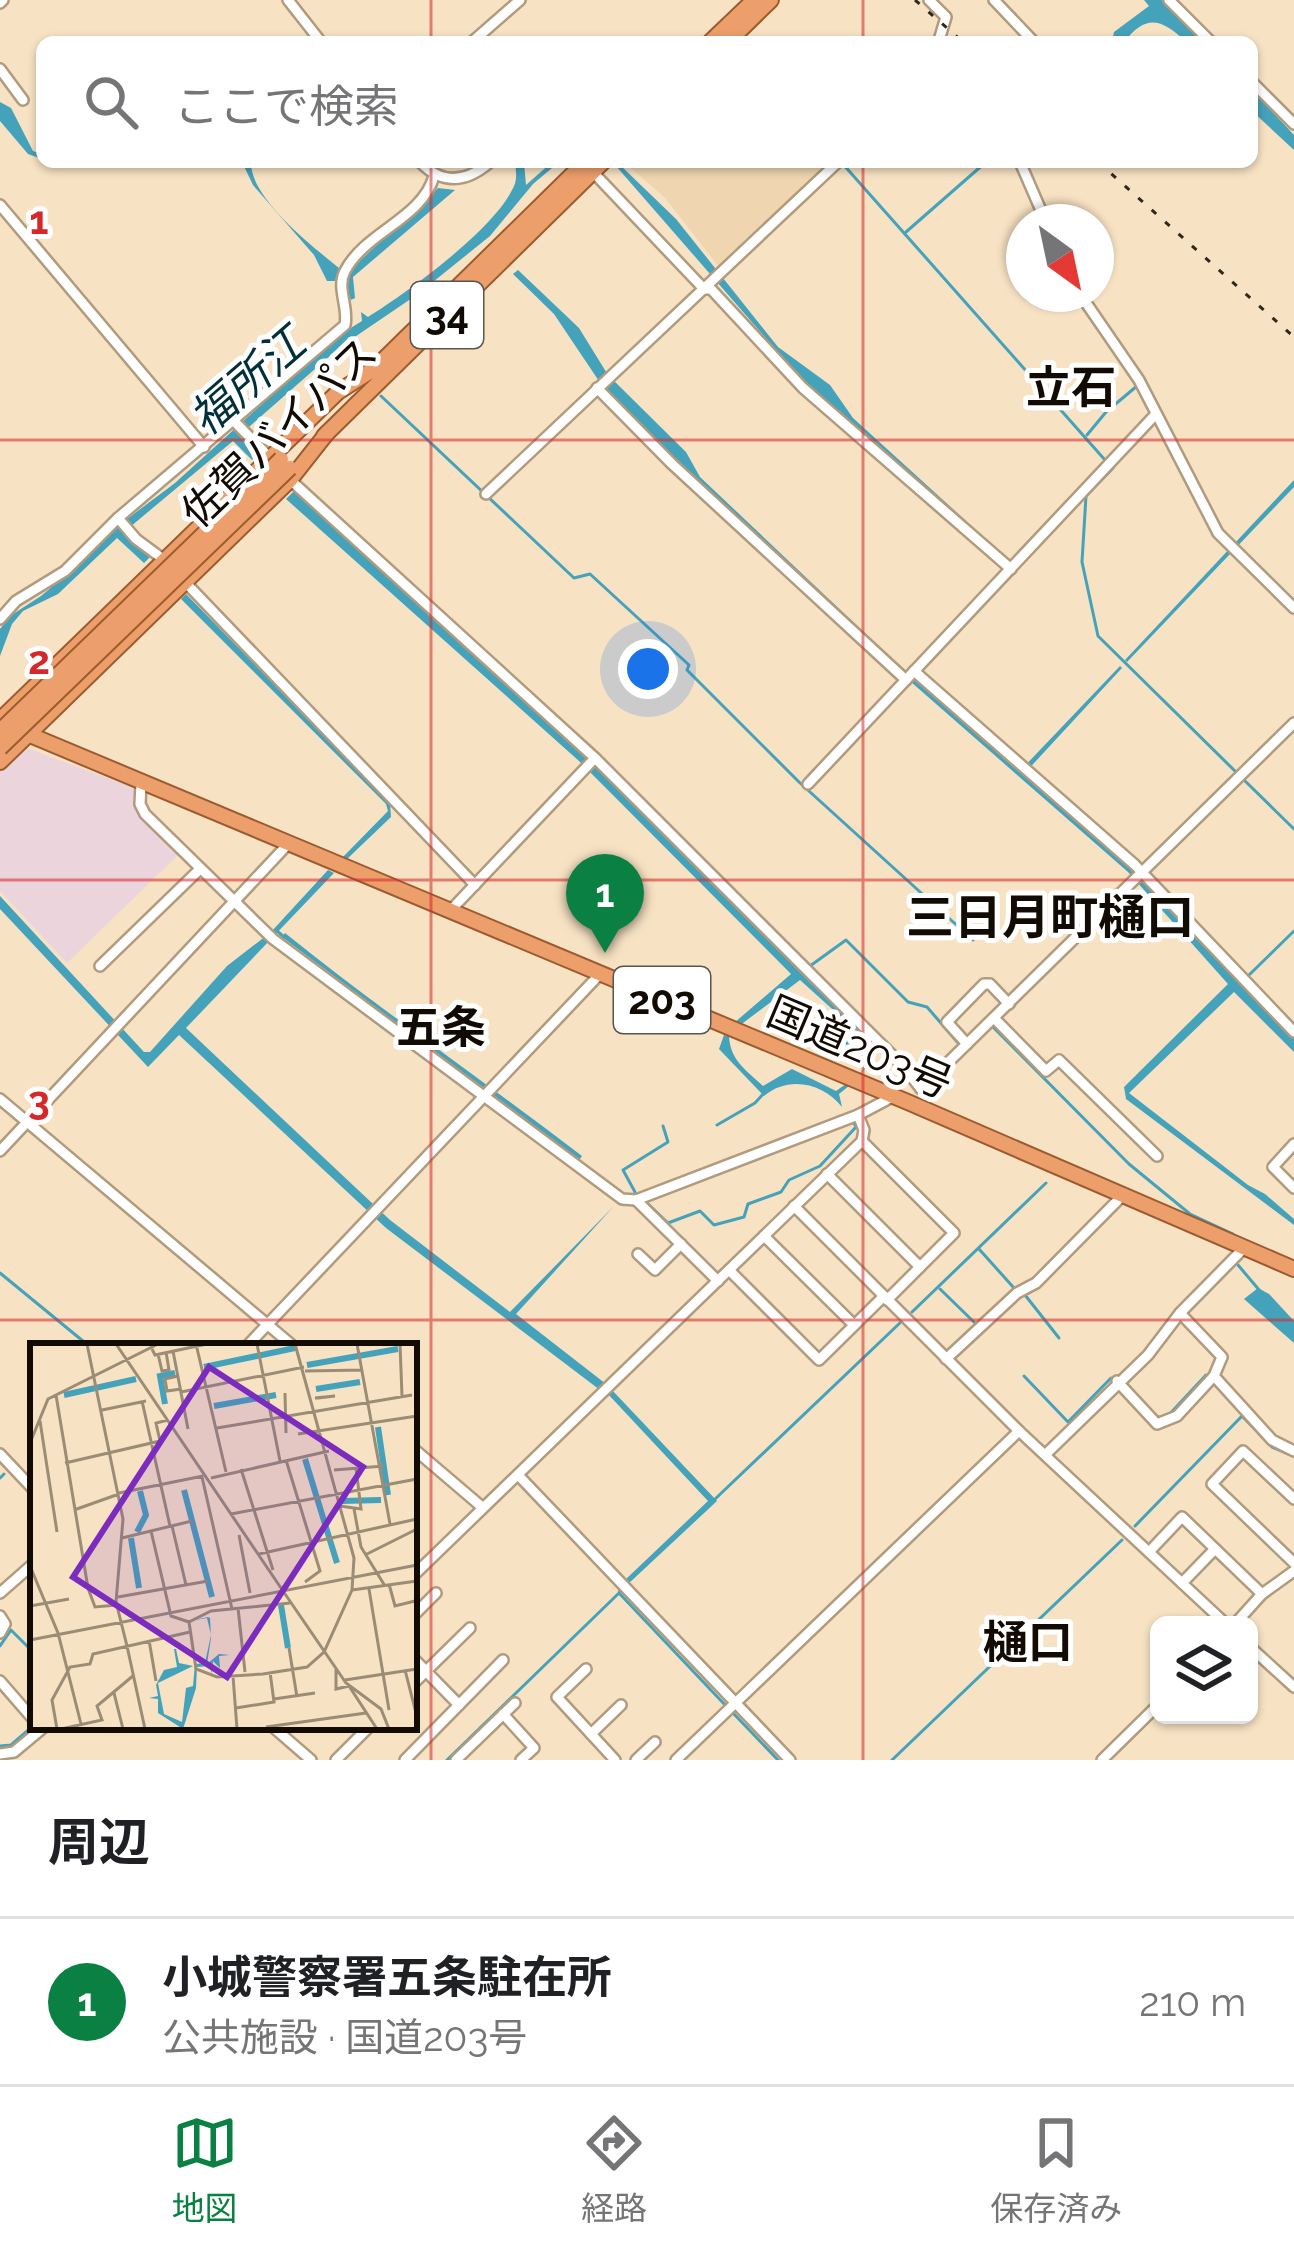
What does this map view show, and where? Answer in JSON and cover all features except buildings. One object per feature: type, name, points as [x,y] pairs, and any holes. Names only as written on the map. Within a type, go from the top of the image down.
[{"type":"highway","points":[[716,36],[754,0]]},
{"type":"highway","points":[[734,36],[771,0]]},
{"type":"highway","name":"佐賀バイパス","points":[[0,748],[376,367],[586,168]]},
{"type":"highway","name":"佐賀バイパス","points":[[0,724],[283,466],[327,434],[586,168]]},
{"type":"highway","points":[[0,724],[163,559],[283,466]]},
{"type":"highway","points":[[0,762],[184,582],[283,466]]},
{"type":"highway","name":"国道203号","points":[[0,724],[1294,1268]]},
{"type":"street","points":[[288,0],[316,36]]},
{"type":"street","points":[[478,36],[520,0]]},
{"type":"street","points":[[929,0],[946,17],[940,36]]},
{"type":"street","points":[[994,0],[1028,36]]},
{"type":"street","points":[[1169,0],[1205,36]]},
{"type":"street","points":[[0,69],[23,100]]},
{"type":"street","points":[[1258,88],[1294,124]]},
{"type":"street","points":[[426,168],[449,180],[481,168]]},
{"type":"street","points":[[594,168],[803,388],[1011,568]]},
{"type":"street","points":[[486,494],[832,168]]},
{"type":"street","points":[[1023,168],[1038,204]]},
{"type":"street","points":[[0,619],[16,601],[64,571],[118,518],[345,326],[344,272],[429,192],[434,176]]},
{"type":"street","points":[[0,205],[204,447]]},
{"type":"street","points":[[1092,312],[1139,380],[1207,518],[1294,608]]},
{"type":"street","points":[[599,386],[672,464],[910,676],[1026,769],[1143,874],[1294,1032]]},
{"type":"street","points":[[808,784],[1155,415]]},
{"type":"street","points":[[234,422],[595,758],[921,1089]]},
{"type":"street","points":[[118,518],[163,559]]},
{"type":"street","points":[[184,582],[475,885]]},
{"type":"street","points":[[910,1103],[964,1041],[1009,1004],[1294,723]]},
{"type":"street","points":[[449,912],[595,758]]},
{"type":"street","points":[[141,784],[140,804],[145,814],[269,936],[622,1199],[636,1199],[857,1115],[892,1097]]},
{"type":"street","points":[[0,1151],[289,843]]},
{"type":"street","points":[[100,966],[200,869]]},
{"type":"street","points":[[251,1343],[600,974]]},
{"type":"street","points":[[964,1041],[947,1022],[984,984],[990,984],[1009,1004]]},
{"type":"street","points":[[994,1018],[1046,1071],[1059,1060],[1157,1156]]},
{"type":"street","points":[[0,1099],[289,1343]]},
{"type":"street","points":[[417,1572],[862,1141],[857,1115]]},
{"type":"street","points":[[729,1270],[819,1360],[920,1267],[954,1234],[862,1141]]},
{"type":"street","points":[[1294,1144],[1273,1167],[1294,1187]]},
{"type":"street","points":[[827,1174],[920,1267]]},
{"type":"street","points":[[946,1359],[1017,1293],[1036,1283],[1123,1195]]},
{"type":"street","points":[[636,1199],[718,1281]]},
{"type":"street","points":[[794,1206],[1019,1432],[1220,1616]]},
{"type":"street","points":[[764,1236],[854,1325]]},
{"type":"street","points":[[638,1254],[655,1270],[681,1244]]},
{"type":"street","points":[[1046,1454],[1148,1355],[1180,1312],[1245,1247]]},
{"type":"street","points":[[1118,1381],[1157,1424],[1177,1416],[1214,1376],[1222,1357],[1180,1312]]},
{"type":"street","points":[[1214,1376],[1272,1440],[1294,1451]]},
{"type":"street","points":[[678,1759],[1019,1432]]},
{"type":"street","points":[[1239,1616],[1294,1567],[1213,1484],[1243,1451],[1294,1499]]},
{"type":"street","points":[[417,1452],[482,1507]]},
{"type":"street","points":[[0,1454],[30,1486]]},
{"type":"street","points":[[519,1476],[731,1707],[790,1760]]},
{"type":"street","points":[[1149,1552],[1182,1517],[1262,1594]]},
{"type":"street","points":[[1182,1583],[1215,1549]]},
{"type":"street","points":[[0,1593],[30,1567]]},
{"type":"street","points":[[417,1612],[436,1593]]},
{"type":"street","points":[[0,1616],[5,1624],[0,1633]]},
{"type":"street","points":[[417,1680],[470,1628]]},
{"type":"street","points":[[1258,1654],[1294,1687]]},
{"type":"street","points":[[405,1760],[503,1660]]},
{"type":"street","points":[[417,1662],[459,1705]]},
{"type":"street","points":[[586,1669],[557,1697],[614,1760]]},
{"type":"street","points":[[0,1681],[30,1716]]},
{"type":"street","points":[[456,1760],[515,1703]]},
{"type":"street","points":[[591,1734],[621,1705]]},
{"type":"street","points":[[1102,1760],[1150,1713]]},
{"type":"street","points":[[503,1714],[534,1748],[521,1760]]},
{"type":"street","points":[[0,1754],[14,1752],[40,1730]]},
{"type":"street","points":[[276,1730],[311,1760]]},
{"type":"street","points":[[288,1740],[298,1730]]},
{"type":"street","points":[[336,1760],[366,1730]]},
{"type":"street","points":[[636,1760],[655,1742]]},
{"type":"street","points":[[468,1748],[479,1760]]},
{"type":"shaded area","points":[[631,168],[826,168],[719,267],[665,198]]},
{"type":"shaded area","points":[[27,748],[137,789],[135,806],[143,819],[179,854],[67,963],[0,891],[0,769]]},
{"type":"water","points":[[1144,0],[1164,0],[1199,36],[1179,36],[1154,22],[1130,36],[1113,36],[1149,6]]},
{"type":"water","points":[[1258,96],[1294,135],[1294,150],[1258,117]]},
{"type":"water","points":[[0,102],[11,108],[36,157],[28,154],[0,121]]},
{"type":"water","points":[[245,168],[252,168],[270,205]]},
{"type":"water","points":[[515,168],[525,168],[526,185],[545,168],[552,168],[490,236],[418,294],[340,347],[242,433],[259,454],[252,460],[233,441],[124,532],[151,556],[144,563],[117,538],[58,594],[23,611],[12,624],[0,656],[0,629],[10,616],[41,596],[119,525],[175,483],[336,337],[362,321],[361,312],[368,317],[385,306],[468,242],[502,206],[516,180]]},
{"type":"water","points":[[618,168],[676,219],[778,347],[830,385],[853,418],[998,550],[805,383]]},
{"type":"water","points":[[438,188],[455,190],[353,277],[355,298],[351,300],[346,289],[350,270]]},
{"type":"water","points":[[276,211],[314,247],[339,268],[335,281],[327,281],[314,255]]},
{"type":"water","points":[[518,270],[579,328],[608,375],[686,452],[700,477],[1019,772],[1122,668],[1023,775],[1132,869],[1294,1039],[1294,1052],[1234,992],[1129,1093],[1265,1194],[1294,1219],[1294,1225],[1126,1099],[1124,1087],[1228,984],[1128,872],[903,675],[607,393],[554,314],[513,274]]},
{"type":"water","points":[[1294,480],[1294,487],[1127,662],[1125,660]]},
{"type":"water","points":[[294,491],[586,757],[861,1030],[879,1052],[858,1077],[876,1051],[856,1030],[859,1047],[851,1050],[843,1041],[851,1026],[800,980],[739,1026],[734,1023],[791,974],[579,761],[286,499]]},
{"type":"water","points":[[186,594],[390,803],[391,817],[346,860],[342,858],[388,811],[386,804],[181,599]]},
{"type":"water","points":[[328,870],[334,873],[186,1028],[390,1220],[510,1312],[614,1206],[516,1314],[606,1384],[600,1390],[386,1228],[179,1035],[148,1067],[0,909],[0,896],[144,1052],[150,1052],[227,966],[271,932]]},
{"type":"water","points":[[285,933],[582,1156],[579,1160],[282,937]]},
{"type":"water","points":[[724,1035],[729,1036],[740,1064],[763,1086],[792,1069],[836,1091],[849,1086],[839,1094],[842,1107],[826,1092],[805,1085],[784,1085],[764,1096],[719,1049]]},
{"type":"water","points":[[1258,1288],[1294,1321],[1294,1343],[1244,1299]]},
{"type":"water","points":[[611,1389],[717,1501],[627,1585],[624,1581],[708,1501],[607,1393]]},
{"type":"waterway","points":[[846,168],[1105,460]]},
{"type":"waterway","points":[[906,232],[979,168]]},
{"type":"waterway","points":[[1017,168],[1024,182]]},
{"type":"waterway","points":[[1086,312],[1099,330]]},
{"type":"waterway","points":[[1087,435],[1137,386],[1125,368]]},
{"type":"waterway","points":[[381,396],[574,578],[590,574],[689,665],[687,670],[799,782],[973,940]]},
{"type":"waterway","points":[[1113,468],[1086,496],[1082,562],[1098,636],[1237,773]]},
{"type":"waterway","points":[[1244,780],[1294,829]]},
{"type":"waterway","points":[[276,930],[284,937]]},
{"type":"waterway","points":[[1248,976],[1294,931]]},
{"type":"waterway","points":[[810,966],[846,940],[908,1002],[927,1007],[959,1044],[976,1029]]},
{"type":"waterway","points":[[992,1026],[1129,1164],[1190,1214],[1233,1234]]},
{"type":"waterway","points":[[717,1125],[764,1093]]},
{"type":"waterway","points":[[646,1202],[668,1223],[700,1211],[714,1225],[744,1217],[748,1204],[781,1192],[789,1180],[820,1166],[856,1127],[853,1121]]},
{"type":"waterway","points":[[635,1192],[623,1170],[668,1142],[663,1126]]},
{"type":"waterway","points":[[912,1312],[1046,1183]]},
{"type":"waterway","points":[[979,1249],[1014,1288]]},
{"type":"waterway","points":[[1238,1265],[1260,1291]]},
{"type":"waterway","points":[[0,1273],[85,1343]]},
{"type":"waterway","points":[[940,1289],[976,1324]]},
{"type":"waterway","points":[[1025,1295],[1059,1338]]},
{"type":"waterway","points":[[713,1501],[902,1321]]},
{"type":"waterway","points":[[1155,1416],[1165,1419],[1206,1375]]},
{"type":"waterway","points":[[1024,1376],[1068,1422],[1111,1378]]},
{"type":"waterway","points":[[1135,1526],[1242,1416],[1272,1447],[1294,1456]]},
{"type":"waterway","points":[[0,1478],[4,1474]]},
{"type":"waterway","points":[[892,1760],[1122,1540]]},
{"type":"waterway","points":[[622,1586],[619,1593],[727,1707]]},
{"type":"waterway","points":[[447,1760],[618,1594]]},
{"type":"waterway","points":[[0,1646],[11,1630],[30,1649]]},
{"type":"waterway","points":[[733,1713],[778,1760]]},
{"type":"waterway","points":[[0,1746],[11,1745],[30,1729]]},
{"type":"railway","points":[[915,0],[956,36]]},
{"type":"railway","points":[[1105,168],[1294,337]]},
{"type":"place","name":"小城警察署五条駐在所","points":[[605,953]]},
{"type":"district","name":"立石","points":[[1071,387]]},
{"type":"district","name":"三日月町樋口","points":[[1050,917]]},
{"type":"district","name":"五条","points":[[441,1027]]},
{"type":"district","name":"樋口","points":[[1028,1642]]},
{"type":"water label","name":"福所江","points":[[247,381]]}]
